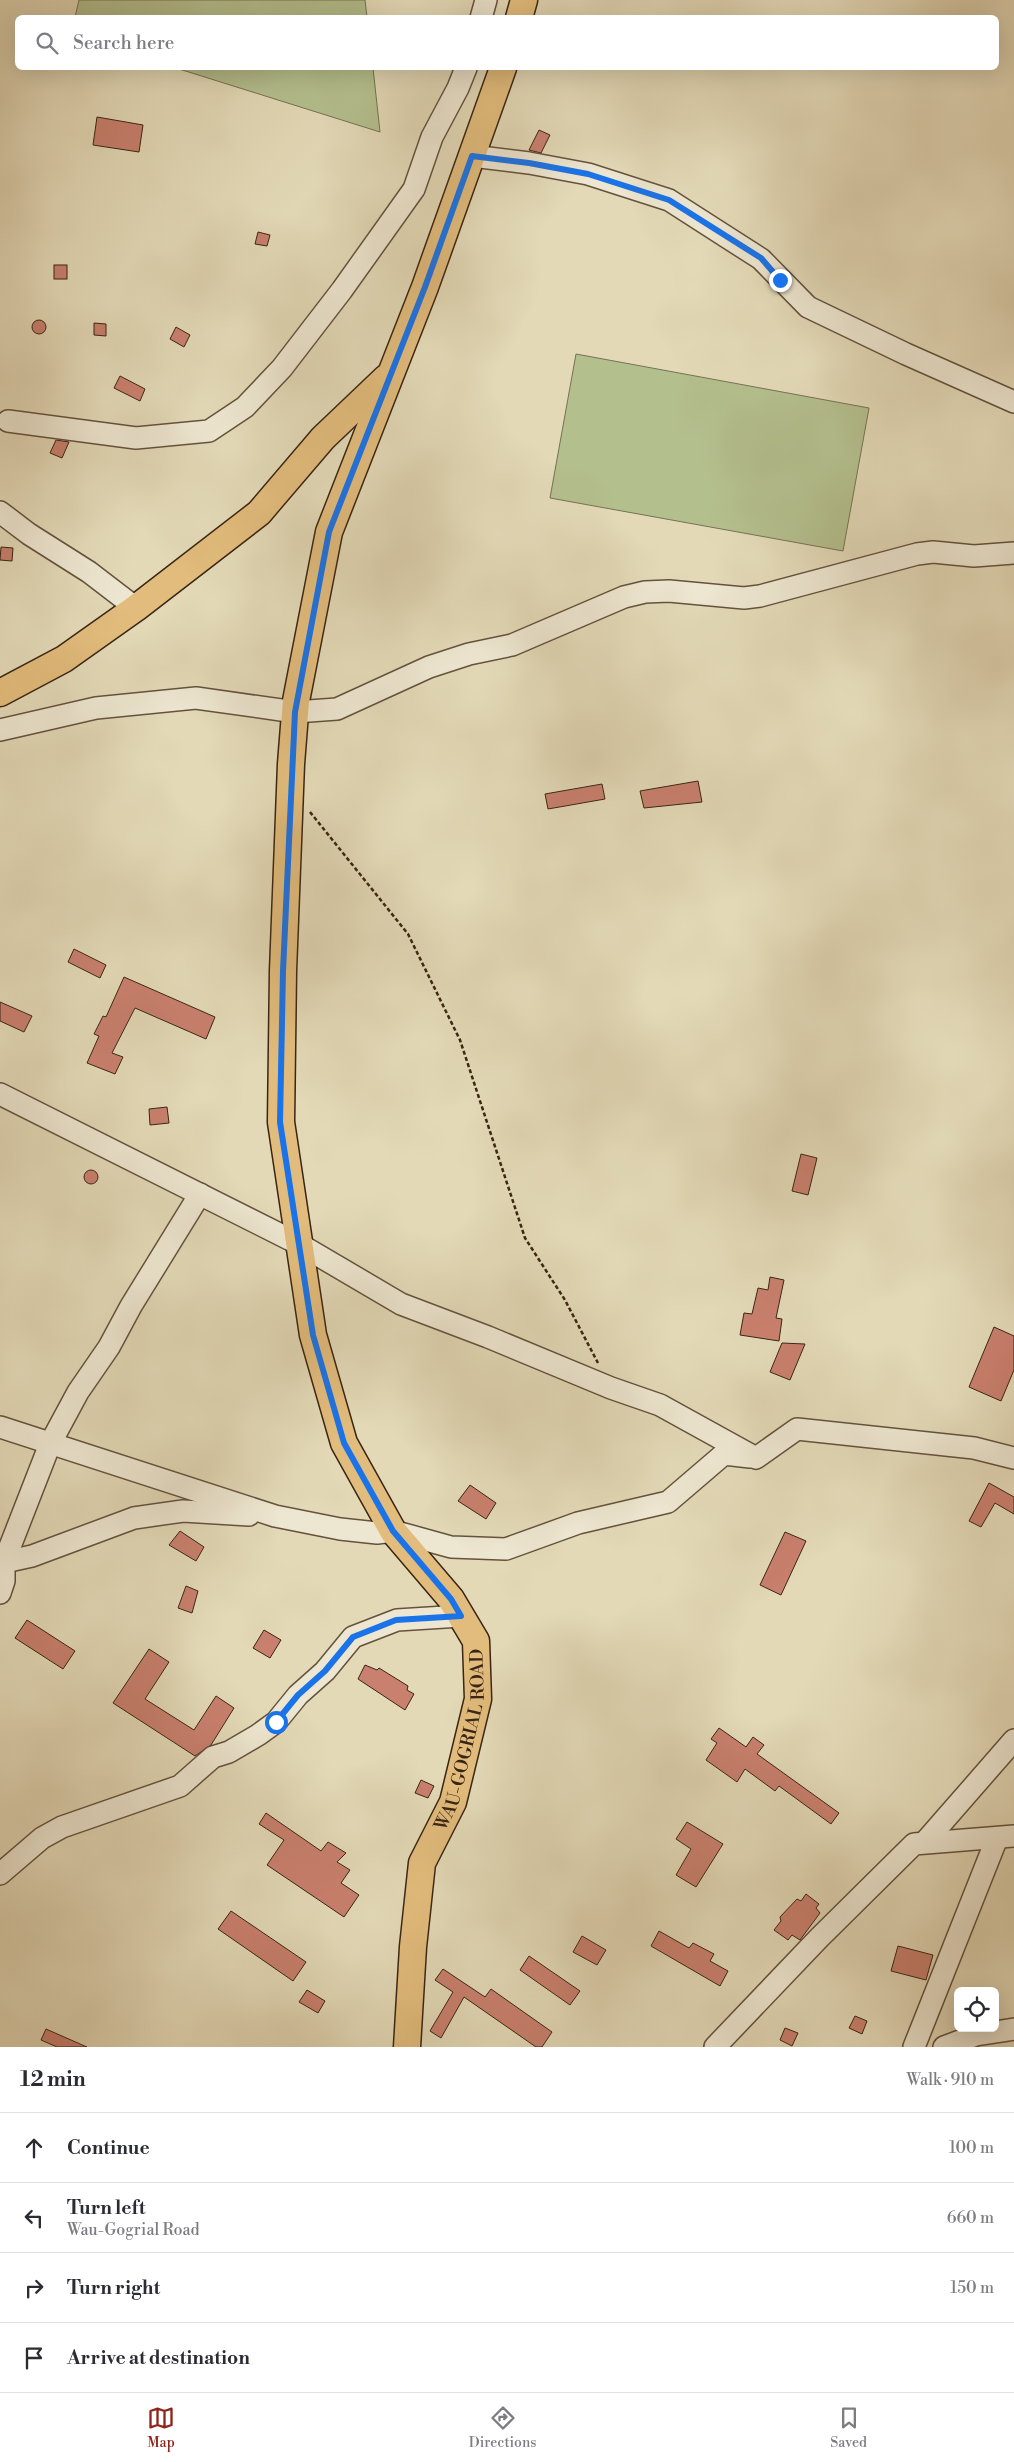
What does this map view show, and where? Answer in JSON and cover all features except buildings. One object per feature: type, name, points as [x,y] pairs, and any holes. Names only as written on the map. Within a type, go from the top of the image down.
[{"type":"main road","points":[[520,15],[524,0]]},
{"type":"main road","name":"WAU-GOGRIAL ROAD","points":[[407,2047],[412,1946],[422,1863],[453,1802],[478,1699],[476,1641],[451,1599],[393,1531],[344,1443],[313,1335],[280,1122],[290,789],[295,712],[329,532],[391,374],[502,70]]},
{"type":"main road","points":[[0,693],[64,659],[136,608],[259,513],[323,438],[391,374]]},
{"type":"street","points":[[482,15],[486,0]]},
{"type":"street","points":[[8,421],[136,438],[209,431],[245,407],[288,360],[342,290],[414,189],[432,137],[458,88],[465,70]]},
{"type":"street","points":[[472,156],[529,163],[588,174],[669,200],[761,258],[808,307],[906,354],[1014,402]]},
{"type":"street","points":[[0,512],[29,534],[89,572],[136,608]]},
{"type":"street","points":[[0,730],[96,708],[196,698],[295,712],[337,709],[429,667],[469,654],[512,645],[624,597],[645,592],[669,590],[744,598],[760,596],[917,554],[933,552],[974,556],[1014,553]]},
{"type":"street","points":[[0,1094],[299,1244],[401,1304],[488,1337],[611,1388],[660,1405],[756,1458]]},
{"type":"street","points":[[0,1593],[4,1581],[2,1562],[50,1444],[78,1392],[109,1347],[131,1306],[200,1194]]},
{"type":"street","points":[[0,1427],[275,1516],[377,1533],[393,1531],[451,1547],[506,1549],[578,1523],[668,1502],[724,1454],[756,1458],[797,1429],[974,1448],[1014,1458]]},
{"type":"street","points":[[2,1562],[32,1556],[134,1518],[183,1511],[275,1516]]},
{"type":"street","points":[[0,1874],[42,1838],[62,1827],[180,1786],[213,1757],[228,1752],[258,1735],[276,1722],[298,1695],[325,1671],[353,1637],[396,1620],[461,1616]]},
{"type":"street","points":[[925,1842],[1014,1740]]},
{"type":"street","points":[[715,2047],[819,1938],[914,1844],[1006,1837],[914,2047]]},
{"type":"street","points":[[944,2047],[976,2034],[1014,2029]]},
{"type":"path","points":[[290,789],[408,934],[460,1040],[525,1238],[565,1300],[611,1388]]},
{"type":"green space","points":[[79,0],[365,0],[367,15],[75,15]]},
{"type":"green space","points":[[182,70],[373,70],[380,132]]},
{"type":"green space","points":[[576,354],[869,408],[843,551],[550,498]]},
{"type":"route","points":[[276,1722],[298,1695],[325,1671],[353,1637],[396,1620],[461,1616],[451,1599],[393,1531],[344,1443],[313,1335],[280,1122],[283,971],[291,764],[295,712],[329,532],[425,287],[472,156],[529,163],[588,174],[669,200],[699,218],[732,242],[761,258],[780,280]]}]
